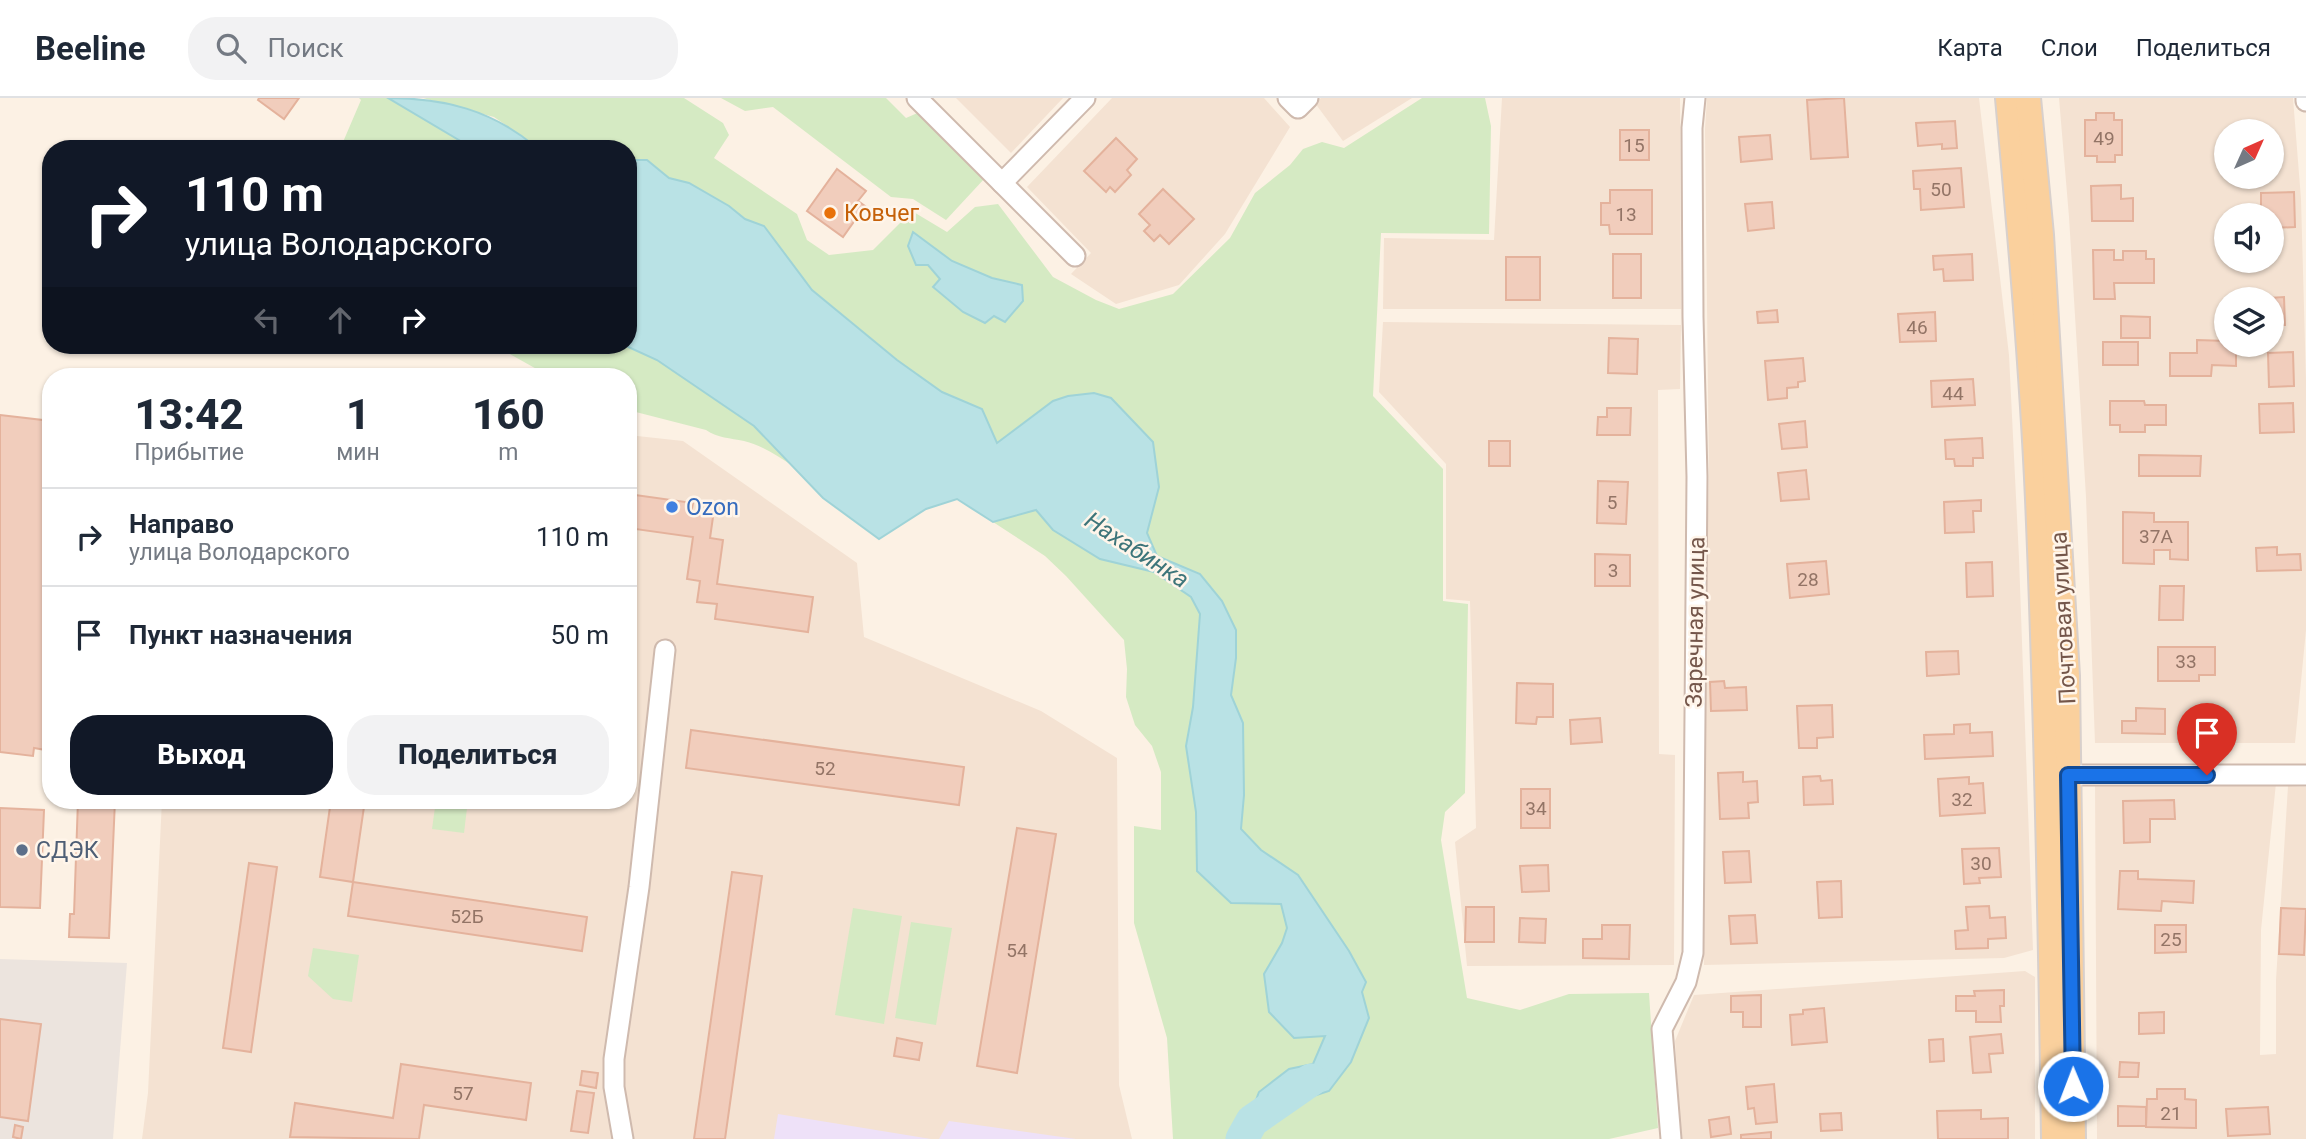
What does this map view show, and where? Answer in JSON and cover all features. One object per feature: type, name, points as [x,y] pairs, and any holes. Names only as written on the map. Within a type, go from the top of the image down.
[{"type":"main road","name":"Почтовая улица","points":[[2008,98],[2022,248],[2057,775],[2073,1139]]},
{"type":"main road","name":"Почтовая улица","points":[[2028,98],[2058,500],[2067,676],[2057,775],[2052,961],[2054,1139]]},
{"type":"street","points":[[917,98],[1075,256]]},
{"type":"street","points":[[1002,183],[1085,98]]},
{"type":"street","name":"Заречная улица","points":[[1671,1139],[1662,1029],[1686,982],[1693,953],[1696,477],[1692,128],[1695,98]]},
{"type":"street","points":[[623,1139],[614,1087],[614,1059],[639,887],[665,650]]},
{"type":"street","points":[[2057,775],[2306,775]]},
{"type":"shaded area","points":[[956,98],[1063,98],[1011,153]]},
{"type":"shaded area","points":[[1112,98],[1264,98],[1290,127],[1225,234],[1179,285],[1116,304],[1071,274],[1091,253],[1027,187]]},
{"type":"shaded area","points":[[1321,98],[1412,98],[1343,141],[1315,103]]},
{"type":"shaded area","points":[[1502,98],[1680,98],[1681,309],[1383,309],[1384,238],[1494,240]]},
{"type":"shaded area","points":[[1707,98],[1979,98],[2009,355],[2033,950],[2004,958],[1704,965],[1701,743],[1709,478],[1705,129]]},
{"type":"shaded area","points":[[2059,98],[2293,98],[2301,199],[2306,380],[2306,630],[2295,743],[2095,743],[2086,497]]},
{"type":"shaded area","points":[[1383,322],[1681,325],[1680,389],[1658,390],[1659,754],[1675,755],[1674,965],[1467,966],[1455,842],[1476,828],[1470,601],[1446,599],[1446,464],[1379,392]]},
{"type":"shaded area","points":[[637,436],[683,441],[857,563],[864,637],[1041,711],[1117,758],[1119,1085],[1132,1139],[142,1139],[148,1093],[162,809],[637,809]]},
{"type":"shaded area","points":[[2095,783],[2276,783],[2261,930],[2260,1055],[2276,1054],[2276,980],[2288,786],[2306,787],[2306,1139],[2097,1139]]},
{"type":"shaded area","points":[[0,959],[127,963],[113,1139],[0,1139]]},
{"type":"shaded area","points":[[2025,971],[2035,977],[2035,1139],[1681,1139],[1675,1041],[1694,995]]},
{"type":"shaded area","points":[[778,1114],[931,1139],[774,1139]]},
{"type":"shaded area","points":[[949,1121],[1076,1139],[939,1139]]},
{"type":"green space","points":[[359,98],[388,98],[459,140],[344,140],[361,100]]},
{"type":"green space","points":[[423,98],[684,98],[723,123],[729,135],[714,158],[797,214],[807,240],[829,255],[873,250],[912,211],[947,232],[975,207],[998,204],[1053,277],[1119,309],[1173,294],[1230,238],[1255,193],[1290,165],[1303,149],[1322,142],[1344,148],[1422,98],[1485,98],[1491,126],[1489,234],[1381,233],[1373,396],[1443,469],[1443,601],[1468,604],[1465,793],[1445,812],[1441,840],[1467,998],[1520,1010],[1569,994],[1649,993],[1658,1128],[1609,1139],[1173,1139],[1167,1038],[1134,923],[1134,826],[1161,830],[1161,772],[1152,746],[1135,725],[1126,697],[1124,640],[1045,556],[993,522],[1036,510],[1053,530],[1100,559],[1154,572],[1191,597],[1201,614],[1193,707],[1186,746],[1196,812],[1197,871],[1231,903],[1281,904],[1288,928],[1264,974],[1325,1035],[1313,1064],[1289,1069],[1286,1105],[1369,1018],[1362,992],[1366,982],[1349,951],[1298,876],[1261,850],[1241,829],[1244,795],[1243,723],[1231,695],[1236,658],[1200,574],[1157,556],[1147,533],[1151,519],[1153,442],[1137,427],[1053,401],[997,443],[982,409],[942,392],[897,360],[812,290],[764,226],[745,219],[729,206],[689,183],[669,178],[647,160],[637,160],[637,140],[527,140],[494,117]],"holes":[[[913,233],[952,261],[992,278],[1022,285],[1023,301],[1005,322],[933,287],[941,279],[928,265],[916,264],[908,247]]]},
{"type":"green space","points":[[721,98],[886,98],[906,118],[922,111],[985,178],[946,220],[913,199],[891,197],[773,107],[745,111]]},
{"type":"green space","points":[[637,351],[657,360],[754,426],[794,467],[751,443],[637,412],[637,368],[535,368],[510,354],[637,354]]},
{"type":"green space","points":[[435,809],[467,809],[464,833],[432,829]]},
{"type":"green space","points":[[853,908],[902,916],[884,1024],[835,1015]]},
{"type":"green space","points":[[911,922],[952,928],[936,1025],[895,1018]]},
{"type":"green space","points":[[313,948],[359,955],[352,1002],[333,999],[308,976]]},
{"type":"water","points":[[388,98],[429,100],[467,109],[485,115],[527,140],[459,140]]},
{"type":"water","points":[[637,160],[647,160],[669,178],[689,183],[729,206],[745,219],[764,226],[812,290],[897,360],[942,392],[982,409],[997,443],[1053,401],[1094,393],[1111,398],[1153,442],[1159,487],[1147,533],[1157,556],[1200,574],[1222,601],[1236,630],[1236,658],[1231,695],[1243,723],[1244,795],[1241,829],[1261,850],[1298,875],[1349,951],[1366,982],[1362,992],[1369,1018],[1351,1062],[1329,1091],[1286,1105],[1254,1105],[1259,1092],[1289,1069],[1313,1064],[1325,1036],[1294,1038],[1269,1012],[1264,974],[1282,943],[1287,928],[1281,904],[1231,903],[1197,871],[1196,812],[1186,746],[1193,707],[1200,614],[1191,597],[1154,572],[1100,559],[1053,530],[1036,510],[993,522],[957,499],[926,509],[879,539],[823,498],[754,426],[657,360],[637,351]]},
{"type":"water","points":[[913,232],[952,261],[992,278],[1022,285],[1023,301],[1005,322],[994,316],[985,323],[963,312],[933,287],[940,279],[928,265],[916,265],[908,246]]},
{"type":"building","points":[[299,98],[284,119],[258,100]]},
{"type":"building","points":[[1844,98],[1848,157],[1811,159],[1807,100]]},
{"type":"building","points":[[2096,113],[2114,113],[2114,120],[2122,120],[2122,155],[2115,155],[2115,162],[2097,162],[2097,156],[2085,156],[2085,120],[2096,120]]},
{"type":"building","points":[[1955,121],[1957,148],[1942,149],[1942,144],[1918,146],[1916,123]]},
{"type":"building","points":[[1620,130],[1649,130],[1649,160],[1620,160]]},
{"type":"building","points":[[1770,135],[1772,159],[1741,162],[1739,137]]},
{"type":"building","points":[[1116,138],[1137,159],[1127,170],[1131,175],[1115,192],[1110,187],[1106,192],[1084,171]]},
{"type":"building","points":[[1961,168],[1964,207],[1921,210],[1920,189],[1914,189],[1913,171]]},
{"type":"building","points":[[837,169],[866,191],[858,201],[865,206],[843,237],[807,211]]},
{"type":"building","points":[[2121,185],[2121,199],[2133,198],[2133,221],[2092,221],[2091,186]]},
{"type":"building","points":[[1163,189],[1194,219],[1169,244],[1160,235],[1154,241],[1144,231],[1150,225],[1139,214]]},
{"type":"building","points":[[1610,190],[1652,190],[1652,234],[1610,234],[1609,225],[1601,225],[1601,203],[1610,203]]},
{"type":"building","points":[[2294,192],[2295,227],[2284,227],[2284,203],[2261,203],[2261,193]]},
{"type":"building","points":[[1772,202],[1774,228],[1748,231],[1745,204]]},
{"type":"building","points":[[2093,250],[2114,250],[2114,260],[2123,260],[2123,251],[2146,251],[2146,259],[2154,259],[2154,283],[2114,283],[2115,299],[2094,299]]},
{"type":"building","points":[[1613,254],[1641,254],[1641,298],[1613,298]]},
{"type":"building","points":[[1972,254],[1973,280],[1944,281],[1943,269],[1934,270],[1933,256]]},
{"type":"building","points":[[1506,257],[1540,257],[1540,300],[1506,300]]},
{"type":"building","points":[[1777,310],[1778,322],[1758,323],[1757,312]]},
{"type":"building","points":[[1935,312],[1936,341],[1900,342],[1898,314]]},
{"type":"building","points":[[2121,316],[2150,317],[2150,338],[2121,338]]},
{"type":"building","points":[[1609,338],[1638,339],[1637,374],[1608,373]]},
{"type":"building","points":[[2197,340],[2214,341],[2214,357],[2236,357],[2236,366],[2212,365],[2211,376],[2170,376],[2170,353],[2197,353]]},
{"type":"building","points":[[2103,342],[2138,342],[2138,365],[2103,365]]},
{"type":"building","points":[[2284,352],[2293,352],[2294,386],[2269,387],[2268,357],[2284,357]]},
{"type":"building","points":[[1803,358],[1805,381],[1798,382],[1798,387],[1787,388],[1787,398],[1768,400],[1765,361]]},
{"type":"building","points":[[1973,379],[1975,405],[1932,407],[1931,381]]},
{"type":"building","points":[[2110,401],[2144,401],[2145,405],[2166,405],[2166,425],[2145,425],[2145,432],[2120,432],[2120,425],[2110,425]]},
{"type":"building","points":[[2293,403],[2294,432],[2260,433],[2259,404]]},
{"type":"building","points":[[1607,408],[1631,408],[1630,435],[1597,435],[1598,417],[1607,417]]},
{"type":"building","points":[[0,415],[42,420],[42,749],[34,748],[33,756],[0,752]]},
{"type":"building","points":[[1805,421],[1807,447],[1782,449],[1779,424]]},
{"type":"building","points":[[1982,438],[1983,458],[1973,458],[1973,466],[1955,466],[1954,459],[1946,459],[1945,440]]},
{"type":"building","points":[[1489,441],[1510,441],[1510,466],[1489,466]]},
{"type":"building","points":[[2139,455],[2201,456],[2200,476],[2139,476]]},
{"type":"building","points":[[1806,470],[1809,499],[1781,501],[1778,473]]},
{"type":"building","points":[[1598,481],[1628,482],[1626,524],[1597,523]]},
{"type":"building","points":[[637,495],[693,503],[691,514],[713,517],[710,538],[723,540],[717,584],[813,597],[808,632],[715,619],[717,604],[697,602],[700,581],[687,579],[693,537],[637,529]]},
{"type":"building","points":[[1981,500],[1981,511],[1973,511],[1974,532],[1945,533],[1944,502]]},
{"type":"building","points":[[2123,512],[2154,513],[2154,522],[2188,522],[2188,560],[2170,559],[2170,550],[2154,550],[2154,564],[2123,563]]},
{"type":"building","points":[[2277,547],[2277,555],[2300,554],[2301,570],[2257,571],[2256,548]]},
{"type":"building","points":[[1595,554],[1630,555],[1630,586],[1595,586]]},
{"type":"building","points":[[1826,561],[1829,594],[1790,598],[1787,564]]},
{"type":"building","points":[[1992,562],[1993,596],[1967,597],[1966,563]]},
{"type":"building","points":[[2160,586],[2184,586],[2183,620],[2159,620]]},
{"type":"building","points":[[2158,647],[2215,647],[2215,675],[2199,675],[2199,681],[2158,681]]},
{"type":"building","points":[[1958,651],[1959,674],[1927,676],[1926,652]]},
{"type":"building","points":[[1724,681],[1725,688],[1746,687],[1747,710],[1711,711],[1710,682]]},
{"type":"building","points":[[1517,683],[1553,684],[1553,717],[1537,717],[1536,724],[1516,723]]},
{"type":"building","points":[[1832,705],[1833,737],[1817,738],[1817,748],[1799,748],[1797,706]]},
{"type":"building","points":[[2136,708],[2165,709],[2165,734],[2122,733],[2122,721],[2136,721]]},
{"type":"building","points":[[1600,718],[1602,742],[1571,744],[1570,720]]},
{"type":"building","points":[[1970,724],[1970,733],[1992,732],[1993,756],[1925,759],[1924,735],[1954,734],[1954,725]]},
{"type":"building","points":[[691,730],[964,767],[959,805],[686,768]]},
{"type":"building","points":[[1743,772],[1743,782],[1757,781],[1758,802],[1748,803],[1749,818],[1720,819],[1718,773]]},
{"type":"building","points":[[1820,776],[1821,781],[1832,780],[1833,804],[1804,805],[1803,777]]},
{"type":"building","points":[[1969,777],[1969,784],[1983,783],[1985,813],[1940,816],[1938,779]]},
{"type":"building","points":[[1521,789],[1550,789],[1550,828],[1521,828]]},
{"type":"building","points":[[2174,800],[2175,819],[2150,819],[2150,842],[2124,843],[2123,801]]},
{"type":"building","points":[[0,808],[44,810],[40,908],[0,907]]},
{"type":"building","points":[[78,809],[115,809],[109,938],[69,937],[70,914],[74,914]]},
{"type":"building","points":[[330,809],[364,809],[353,882],[320,877]]},
{"type":"building","points":[[1017,828],[1056,834],[1017,1073],[977,1066]]},
{"type":"building","points":[[1999,848],[2001,877],[1979,878],[1980,883],[1964,884],[1962,849]]},
{"type":"building","points":[[1749,851],[1751,882],[1725,883],[1723,852]]},
{"type":"building","points":[[249,863],[277,867],[251,1052],[223,1048]]},
{"type":"building","points":[[1548,865],[1549,891],[1522,892],[1520,866]]},
{"type":"building","points":[[2120,871],[2138,871],[2138,879],[2194,881],[2193,903],[2162,901],[2161,911],[2118,909]]},
{"type":"building","points":[[732,872],[762,876],[725,1139],[694,1139]]},
{"type":"building","points":[[1841,881],[1842,917],[1819,918],[1817,882]]},
{"type":"building","points":[[353,882],[587,917],[582,951],[348,916]]},
{"type":"building","points":[[1989,906],[1990,918],[2005,917],[2006,938],[1988,939],[1988,948],[1956,949],[1955,931],[1968,930],[1966,907]]},
{"type":"building","points":[[1466,907],[1494,907],[1494,942],[1465,942]]},
{"type":"building","points":[[2281,908],[2306,909],[2304,955],[2279,954]]},
{"type":"building","points":[[1755,915],[1757,943],[1731,944],[1729,916]]},
{"type":"building","points":[[1520,918],[1546,919],[1545,943],[1519,942]]},
{"type":"building","points":[[1602,925],[1630,925],[1629,959],[1583,958],[1583,939],[1602,939]]},
{"type":"building","points":[[2155,925],[2186,925],[2186,952],[2155,953]]},
{"type":"building","points":[[2004,990],[2004,1006],[2000,1006],[2001,1022],[1976,1022],[1976,1011],[1956,1011],[1956,996],[1975,996],[1974,991]]},
{"type":"building","points":[[1761,995],[1761,1027],[1743,1027],[1743,1012],[1731,1012],[1731,996]]},
{"type":"building","points":[[1824,1008],[1827,1042],[1792,1045],[1790,1015],[1803,1014],[1803,1010]]},
{"type":"building","points":[[2164,1012],[2164,1033],[2139,1034],[2139,1013]]},
{"type":"building","points":[[0,1019],[41,1024],[28,1121],[0,1117]]},
{"type":"building","points":[[2001,1034],[2003,1053],[1989,1054],[1991,1072],[1973,1073],[1970,1037]]},
{"type":"building","points":[[897,1038],[922,1043],[919,1060],[894,1056]]},
{"type":"building","points":[[1943,1039],[1944,1061],[1930,1062],[1929,1040]]},
{"type":"building","points":[[2120,1062],[2139,1063],[2138,1077],[2119,1077]]},
{"type":"building","points":[[401,1064],[531,1083],[526,1120],[424,1105],[419,1139],[290,1137],[295,1103],[393,1118]]},
{"type":"building","points":[[582,1071],[598,1073],[596,1088],[580,1085]]},
{"type":"building","points":[[1774,1084],[1777,1122],[1756,1124],[1754,1108],[1748,1109],[1746,1087]]},
{"type":"building","points":[[2157,1089],[2185,1089],[2185,1099],[2196,1100],[2196,1128],[2146,1127],[2147,1099],[2157,1099]]},
{"type":"building","points":[[577,1091],[594,1093],[588,1133],[571,1131]]},
{"type":"building","points":[[2118,1106],[2146,1107],[2146,1126],[2118,1126]]},
{"type":"building","points":[[2268,1107],[2270,1134],[2228,1136],[2226,1109]]},
{"type":"building","points":[[1981,1110],[1981,1119],[2008,1118],[2008,1139],[1938,1139],[1937,1111]]},
{"type":"building","points":[[1841,1113],[1842,1130],[1821,1131],[1820,1114]]},
{"type":"building","points":[[1729,1117],[1731,1134],[1711,1137],[1709,1120]]},
{"type":"building","points":[[15,1125],[23,1127],[21,1139],[13,1137]]},
{"type":"building","points":[[1771,1132],[1771,1139],[1741,1139],[1741,1135]]},
{"type":"waterway","name":"Нахабинка","points":[[1242,1139],[1252,1121],[1311,1080]]},
{"type":"place","name":"Ковчег","points":[[830,213]]},
{"type":"place","name":"Ozon","points":[[672,507]]},
{"type":"place","name":"СДЭК","points":[[22,850]]},
{"type":"route","points":[[2073,1086],[2068,775],[2207,775]]}]
